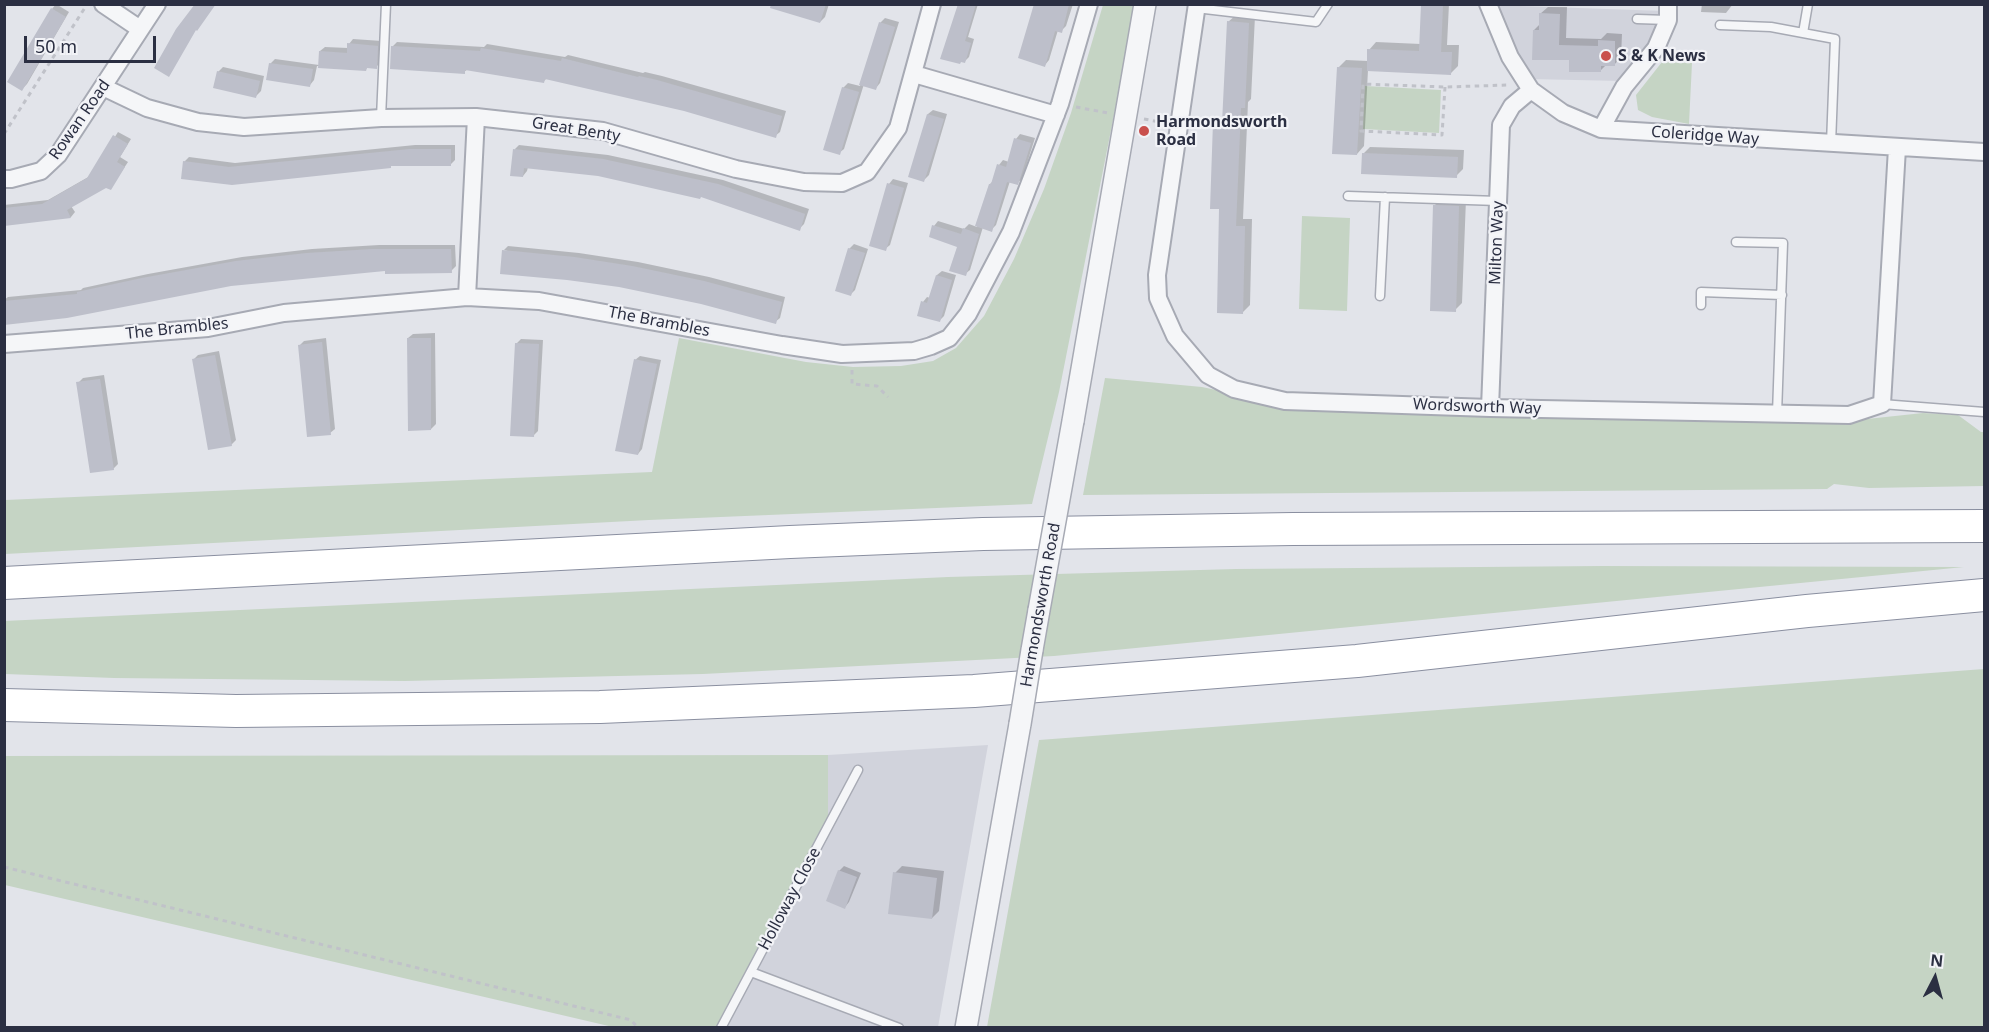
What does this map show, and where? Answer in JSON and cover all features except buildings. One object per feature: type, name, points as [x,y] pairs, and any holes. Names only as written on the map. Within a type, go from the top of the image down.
[{"type":"highway","points":[[4,583],[790,542],[1019,533],[1400,528],[1984,526]]},
{"type":"highway","points":[[4,705],[236,711],[600,707],[974,691],[1357,661],[1818,610],[1984,595]]},
{"type":"street","points":[[104,4],[140,29]]},
{"type":"street","name":"Rowan Road","points":[[4,179],[42,171],[58,155],[157,4]]},
{"type":"street","name":"The Brambles","points":[[4,345],[208,328],[284,313],[467,297],[539,301],[782,345],[852,353],[914,351],[949,338],[968,314],[1011,231],[1058,109],[1089,4]]},
{"type":"street","name":"Harmondsworth Road","points":[[966,1028],[1145,4]]},
{"type":"street","name":"Coleridge Way","points":[[1488,4],[1510,57],[1529,88],[1563,113],[1601,129],[1984,152]]},
{"type":"street","name":"Great Benty","points":[[103,87],[147,108],[198,122],[244,127],[381,118],[476,117],[603,131],[736,169],[804,182],[842,183],[867,172],[898,128],[914,74],[927,6]]},
{"type":"street","name":"Wordsworth Way","points":[[1197,6],[1158,275],[1158,298],[1175,336],[1208,375],[1234,389],[1285,401],[1490,408],[1849,415],[1882,405]]},
{"type":"street","points":[[1601,129],[1624,87],[1656,48],[1668,12]]},
{"type":"street","points":[[914,74],[1058,109]]},
{"type":"street","name":"Milton Way","points":[[1490,408],[1501,125],[1512,106],[1529,88]]},
{"type":"street","points":[[467,297],[476,117]]},
{"type":"street","points":[[1882,405],[1897,148]]},
{"type":"lane","points":[[381,118],[386,4]]},
{"type":"lane","points":[[1197,6],[1316,22],[1328,4]]},
{"type":"lane","points":[[1803,33],[1808,4]]},
{"type":"lane","points":[[1637,19],[1668,12]]},
{"type":"lane","points":[[1720,25],[1771,27],[1835,39],[1831,144]]},
{"type":"lane","points":[[1348,196],[1498,201]]},
{"type":"lane","points":[[1380,296],[1385,197]]},
{"type":"lane","points":[[1736,242],[1782,243],[1777,414]]},
{"type":"lane","points":[[1701,305],[1701,292],[1782,295]]},
{"type":"lane","points":[[1882,405],[1984,412]]},
{"type":"lane","name":"Holloway Close","points":[[721,1028],[858,771]]},
{"type":"lane","points":[[751,972],[899,1028]]},
{"type":"path","points":[[4,134],[87,4]]},
{"type":"path","points":[[1445,87],[1442,135],[1361,131],[1363,84],[1529,88]]},
{"type":"path","points":[[1058,109],[1107,113]]},
{"type":"path","points":[[1144,119],[1150,121]]},
{"type":"path","points":[[852,353],[852,384],[877,386],[888,397]]},
{"type":"path","points":[[4,867],[631,1020],[638,1028]]},
{"type":"shaded area","points":[[1491,5],[1665,11],[1653,46],[1623,81],[1528,79]]},
{"type":"shaded area","points":[[988,745],[938,1027],[721,1028],[828,828],[828,755]]},
{"type":"green space","points":[[1103,5],[1134,5],[1059,392],[1032,504],[649,520],[5,554],[5,500],[652,472],[679,338],[806,362],[853,367],[901,366],[933,361],[956,348],[984,316],[1014,259],[1044,189],[1071,113]]},
{"type":"green space","points":[[1662,62],[1692,63],[1689,124],[1652,117],[1638,110],[1636,95]]},
{"type":"green space","points":[[1365,86],[1441,90],[1439,133],[1363,129]]},
{"type":"green space","points":[[1302,216],[1350,218],[1347,311],[1299,309]]},
{"type":"green space","points":[[1105,378],[1202,387],[1235,394],[1839,422],[1923,413],[1958,415],[1984,432],[1984,486],[1869,488],[1834,484],[1827,489],[1083,495]]},
{"type":"green space","points":[[1602,566],[1964,567],[1054,656],[703,674],[405,681],[114,678],[5,674],[4,621],[948,577],[1236,569]]},
{"type":"green space","points":[[1984,669],[1984,1027],[987,1027],[1039,740]]},
{"type":"green space","points":[[828,755],[828,828],[721,1027],[613,1027],[5,885],[5,756]]},
{"type":"place","name":"S & K News","points":[[1606,56]]},
{"type":"place","name":"Harmondsworth Road","points":[[1144,131]]}]
